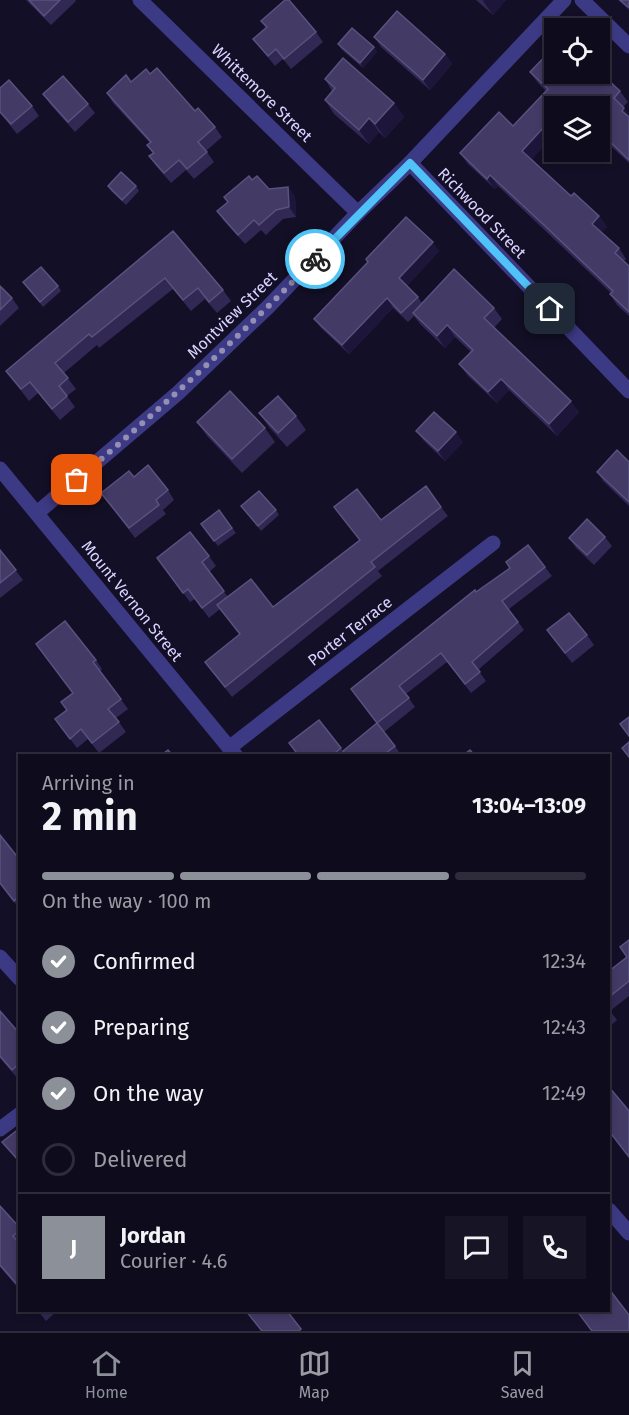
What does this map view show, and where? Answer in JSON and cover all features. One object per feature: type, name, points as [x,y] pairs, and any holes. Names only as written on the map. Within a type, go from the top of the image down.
[{"type":"street","name":"Whittemore Street","points":[[140,0],[358,213]]},
{"type":"street","name":"Montview Street","points":[[37,513],[178,393],[268,307],[358,213],[410,163],[564,0]]},
{"type":"street","points":[[582,0],[629,46]]},
{"type":"street","name":"Richwood Street","points":[[410,163],[629,391]]},
{"type":"street","name":"Mount Vernon Street","points":[[0,469],[233,752]]},
{"type":"street","name":"Porter Terrace","points":[[233,752],[493,543]]},
{"type":"street","points":[[0,957],[18,977]]},
{"type":"street","points":[[0,1130],[18,1116]]},
{"type":"street","points":[[610,1211],[629,1233]]},
{"type":"building","points":[[29,0],[60,0],[44,16]]},
{"type":"building","points":[[285,0],[289,0],[316,32],[284,59],[276,49],[268,56],[253,39],[267,27],[261,21]]},
{"type":"building","points":[[620,0],[629,0],[629,7],[628,7]]},
{"type":"building","points":[[397,11],[445,54],[423,80],[374,37]]},
{"type":"building","points":[[352,28],[374,47],[360,63],[338,44]]},
{"type":"building","points":[[544,57],[544,84],[598,85],[610,84],[610,82],[620,91],[614,98],[629,117],[629,160],[610,142],[610,96],[544,96],[544,127],[522,151],[571,196],[574,193],[599,216],[592,224],[619,248],[615,253],[629,266],[629,312],[610,294],[613,291],[544,225],[490,175],[487,179],[460,153],[499,112],[513,126],[548,89],[530,72]]},
{"type":"building","points":[[343,58],[394,103],[375,124],[369,118],[359,130],[325,100],[335,88],[325,79]]},
{"type":"building","points":[[157,68],[195,111],[198,108],[215,127],[198,142],[207,152],[187,169],[179,160],[164,173],[149,156],[154,153],[147,145],[151,142],[107,93],[126,75],[131,82],[146,69],[150,74]]},
{"type":"building","points":[[63,76],[88,104],[68,122],[43,94]]},
{"type":"building","points":[[9,80],[32,106],[11,124],[0,112],[0,88]]},
{"type":"building","points":[[121,172],[136,186],[122,200],[108,186]]},
{"type":"building","points":[[249,176],[252,180],[257,176],[269,189],[288,187],[289,207],[276,210],[259,225],[254,220],[238,235],[217,211],[228,202],[224,197]]},
{"type":"building","points":[[406,217],[433,242],[399,278],[418,297],[401,313],[387,298],[342,345],[314,319],[368,262],[366,259]]},
{"type":"building","points":[[173,231],[223,290],[209,302],[198,288],[183,300],[165,278],[92,337],[89,334],[55,363],[68,378],[59,386],[67,396],[52,409],[30,382],[21,389],[6,371]]},
{"type":"building","points":[[41,267],[58,286],[40,302],[23,282]]},
{"type":"building","points":[[454,269],[494,308],[484,318],[571,401],[549,424],[501,379],[488,392],[459,364],[473,350],[447,325],[437,336],[413,313]]},
{"type":"building","points":[[0,286],[12,298],[0,310]]},
{"type":"building","points":[[230,391],[265,428],[232,459],[197,422]]},
{"type":"building","points":[[278,396],[296,416],[278,433],[259,413]]},
{"type":"building","points":[[434,412],[456,432],[438,451],[416,431]]},
{"type":"building","points":[[617,450],[629,462],[629,502],[597,472]]},
{"type":"building","points":[[148,465],[168,490],[156,500],[159,505],[129,528],[101,493],[129,471],[134,477]]},
{"type":"building","points":[[426,486],[441,507],[371,562],[375,567],[225,687],[205,662],[240,634],[217,605],[251,579],[273,607],[360,540],[334,507],[357,489],[381,520]]},
{"type":"building","points":[[259,491],[276,510],[258,526],[241,506]]},
{"type":"building","points":[[219,510],[232,528],[214,541],[201,524]]},
{"type":"building","points":[[587,519],[605,537],[587,555],[569,538]]},
{"type":"building","points":[[190,532],[209,556],[202,562],[224,591],[202,608],[188,589],[183,593],[157,558]]},
{"type":"building","points":[[528,545],[545,567],[502,601],[518,622],[472,662],[480,672],[465,684],[441,653],[399,686],[409,698],[377,723],[351,689],[475,590],[476,592],[510,568],[506,562]]},
{"type":"building","points":[[0,550],[16,570],[0,583]]},
{"type":"building","points":[[569,613],[587,635],[565,653],[547,630]]},
{"type":"building","points":[[65,621],[96,660],[93,662],[121,699],[108,709],[119,722],[92,743],[81,729],[70,739],[55,719],[67,710],[61,702],[73,693],[36,644]]},
{"type":"building","points":[[629,717],[629,736],[620,724]]},
{"type":"building","points":[[319,720],[341,748],[334,754],[297,754],[289,743]]},
{"type":"building","points":[[377,723],[395,746],[385,754],[345,754],[343,751]]},
{"type":"building","points":[[629,742],[629,757],[622,748]]},
{"type":"building","points":[[0,835],[18,858],[18,899],[14,901],[0,883]]},
{"type":"building","points":[[629,940],[629,981],[610,996],[610,970],[627,957],[620,947]]},
{"type":"building","points":[[0,1011],[18,1032],[18,1065],[12,1070],[0,1056]]},
{"type":"building","points":[[610,1088],[629,1111],[629,1157],[610,1132]]},
{"type":"building","points":[[18,1130],[18,1160],[2,1142]]},
{"type":"building","points":[[0,1206],[18,1226],[18,1232],[13,1236],[18,1242],[18,1286],[0,1265]]},
{"type":"building","points":[[610,1290],[629,1315],[629,1331],[592,1331],[578,1312],[610,1312]]},
{"type":"building","points":[[247,1312],[288,1312],[301,1329],[299,1331],[262,1331]]},
{"type":"way so far","points":[[77,480],[178,393],[315,259]]},
{"type":"route","points":[[315,259],[410,163],[550,309]]}]
